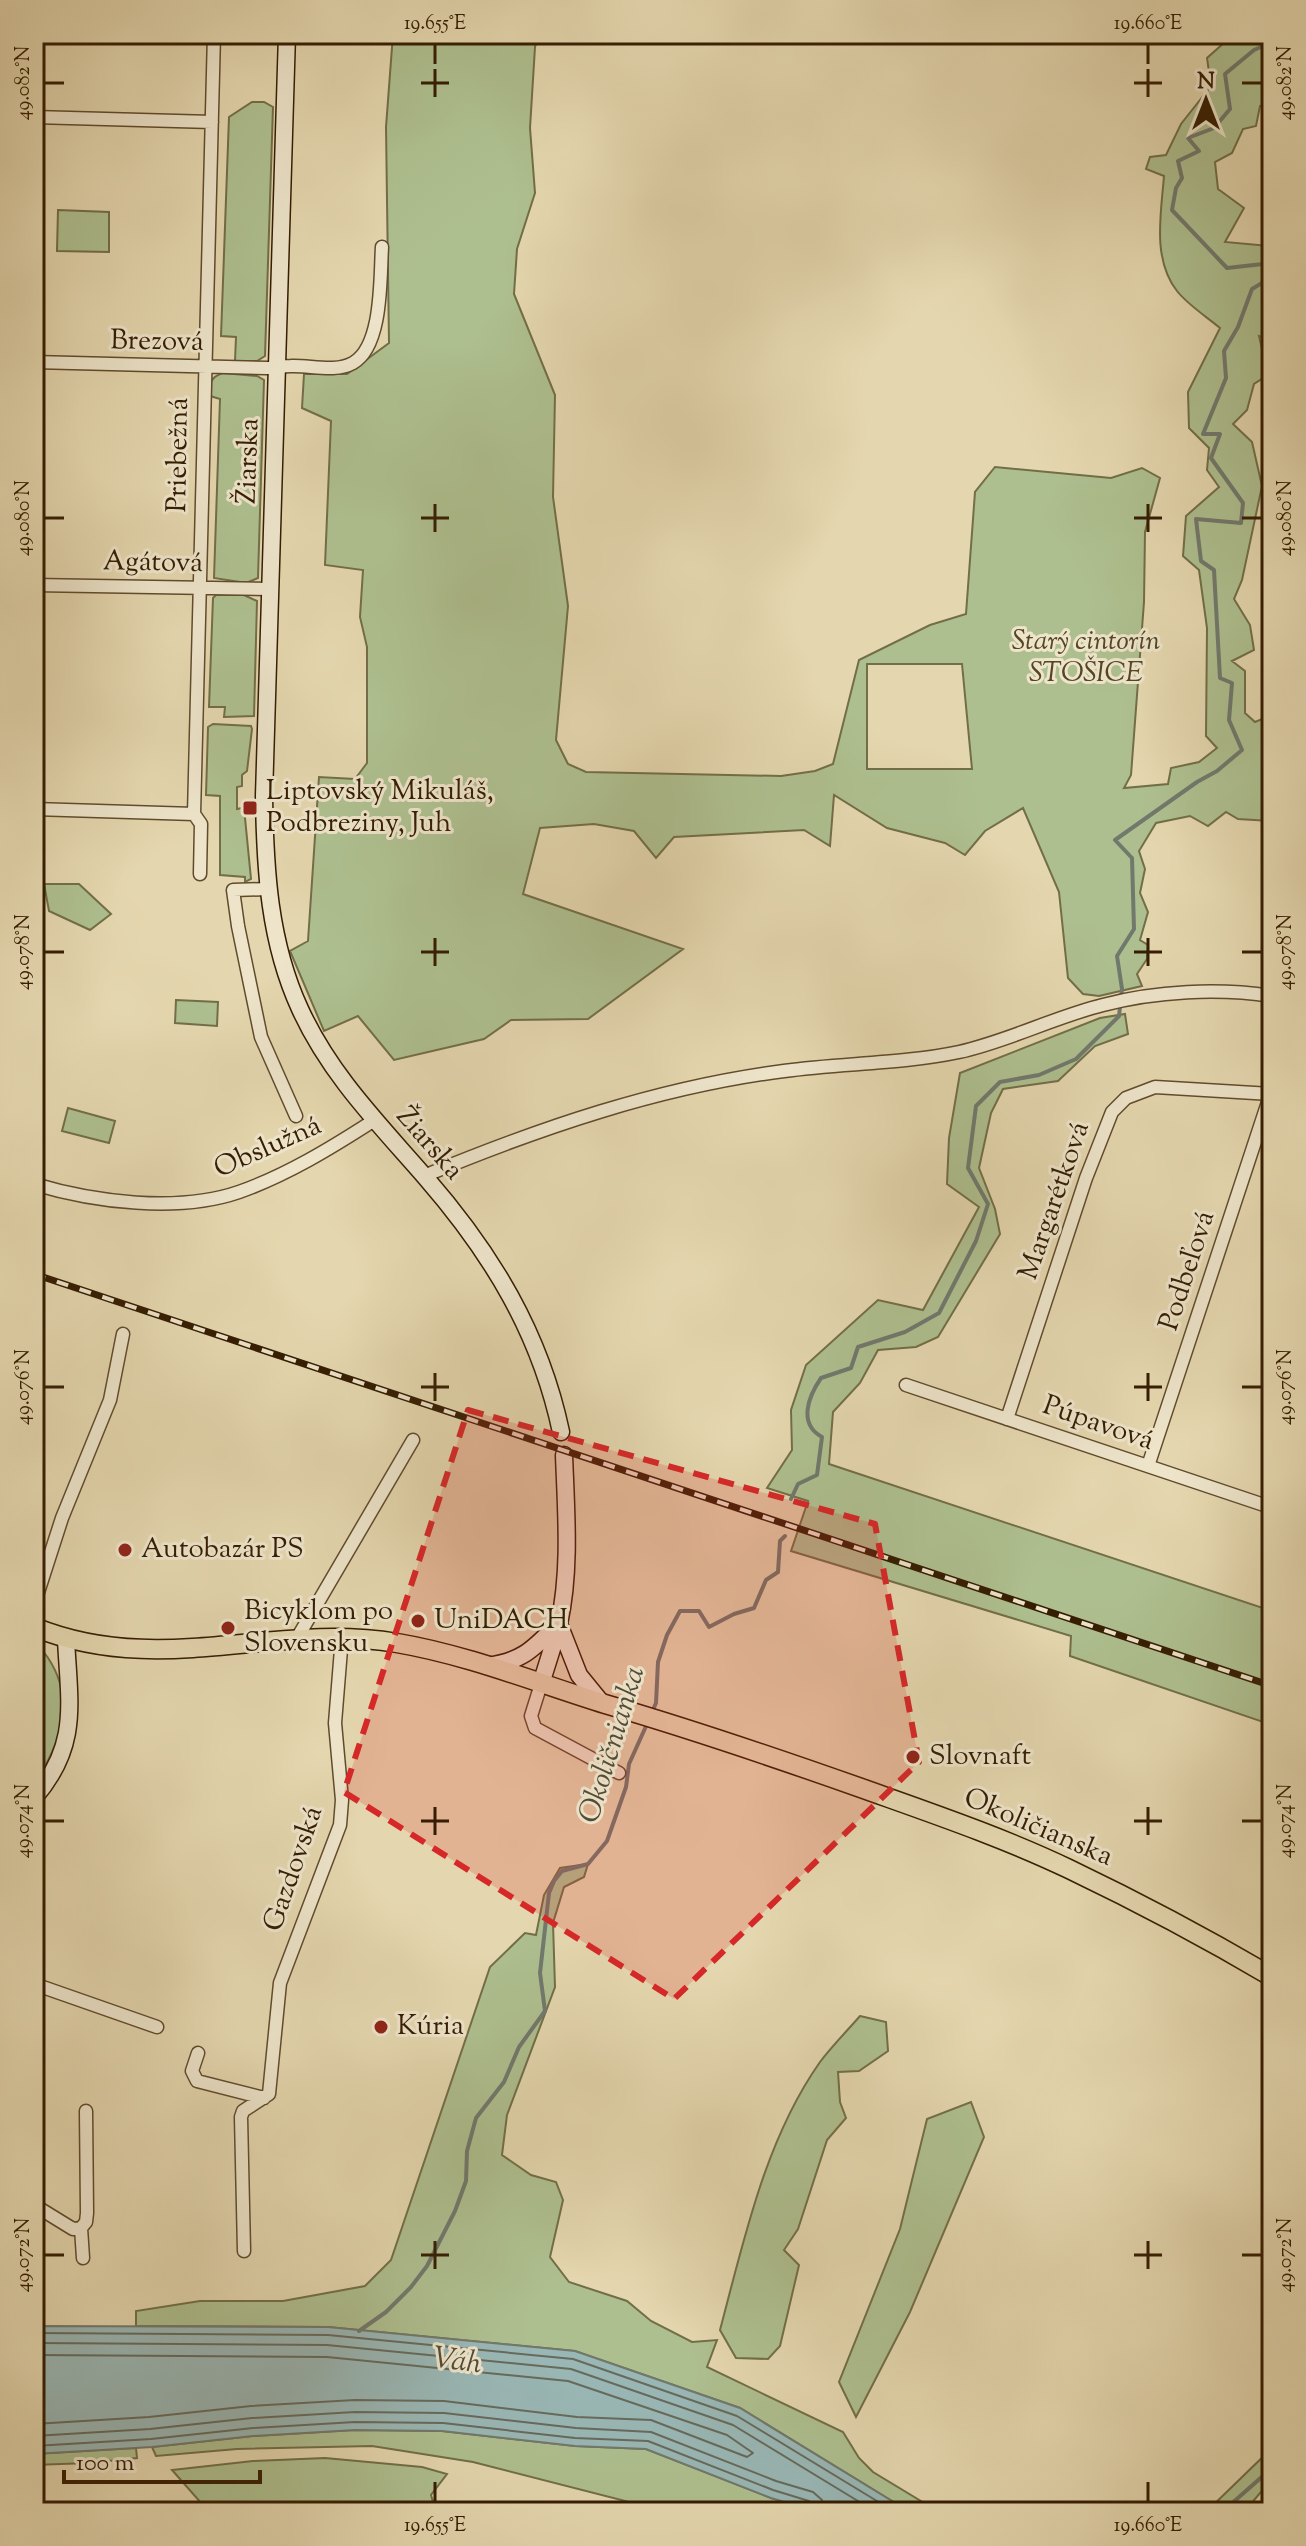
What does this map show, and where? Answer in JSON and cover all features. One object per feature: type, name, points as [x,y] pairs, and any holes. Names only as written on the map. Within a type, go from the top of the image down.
[{"type":"main road","name":"Okoličianska","points":[[37,1628],[66,1639],[111,1648],[176,1650],[342,1637],[400,1643],[483,1666],[841,1781],[1005,1842],[1135,1901],[1272,1977]]},
{"type":"street","name":"Priebežná","points":[[200,874],[201,824],[194,814],[214,34]]},
{"type":"street","name":"Žiarska","points":[[287,34],[264,796],[267,889],[278,946],[298,1007],[333,1067],[373,1121],[424,1176],[482,1249],[521,1315],[545,1370],[561,1432]]},
{"type":"street","points":[[34,117],[212,122]]},
{"type":"street","name":"Brezová","points":[[34,362],[340,368],[354,363],[364,352],[378,317],[382,247]]},
{"type":"street","name":"Agátová","points":[[34,585],[271,589]]},
{"type":"street","points":[[34,809],[194,814]]},
{"type":"street","points":[[267,889],[233,890],[261,1037],[296,1116]]},
{"type":"street","points":[[424,1176],[543,1129],[647,1097],[784,1071],[960,1052],[1031,1031],[1104,1004],[1133,999],[1212,992],[1272,996]]},
{"type":"street","name":"Margarétková","points":[[1007,1419],[1086,1178],[1112,1112],[1126,1098],[1155,1087],[1272,1092]]},
{"type":"street","name":"Podbeľová","points":[[1148,1466],[1272,1092]]},
{"type":"street","name":"Obslužná","points":[[34,1184],[87,1197],[130,1201],[210,1199],[239,1192],[289,1170],[322,1154],[373,1121]]},
{"type":"street","points":[[34,1605],[62,1518],[110,1400],[123,1334]]},
{"type":"street","name":"Púpavová","points":[[906,1385],[1264,1505],[1272,1496]]},
{"type":"street","points":[[296,1640],[413,1440]]},
{"type":"street","points":[[564,1455],[567,1548],[559,1623],[531,1716],[532,1725],[619,1773]]},
{"type":"street","points":[[483,1666],[508,1663],[524,1656],[559,1623]]},
{"type":"street","points":[[559,1623],[579,1675],[601,1702]]},
{"type":"street","points":[[34,1647],[37,1628]]},
{"type":"street","name":"Gazdovská","points":[[264,2098],[269,2094],[273,2068],[280,1983],[340,1825],[342,1800],[335,1723],[342,1637]]},
{"type":"street","points":[[34,1798],[56,1769],[69,1732],[71,1710],[66,1639]]},
{"type":"street","points":[[34,1984],[157,2027]]},
{"type":"street","points":[[198,2053],[192,2071],[197,2081],[264,2098]]},
{"type":"street","points":[[244,2251],[240,2122],[243,2111],[264,2098]]},
{"type":"street","points":[[34,2205],[73,2229],[81,2228],[86,2222],[86,2111]]},
{"type":"street","points":[[81,2228],[83,2258]]},
{"type":"highlighted area","points":[[468,1410],[875,1524],[919,1762],[674,1999],[344,1792]]},
{"type":"green space","name":"Starý cintorín STOŠICE","points":[[393,34],[539,34],[535,47],[530,128],[535,193],[517,249],[514,294],[555,395],[553,497],[568,606],[556,740],[568,764],[586,772],[781,776],[815,771],[833,764],[859,660],[930,625],[966,614],[975,492],[995,467],[1111,478],[1142,468],[1160,478],[1145,532],[1144,602],[1131,775],[1124,788],[1168,784],[1171,768],[1199,762],[1217,748],[1206,736],[1207,628],[1199,570],[1183,556],[1186,516],[1219,487],[1207,470],[1209,448],[1189,428],[1188,392],[1220,328],[1187,301],[1169,278],[1160,236],[1164,176],[1146,169],[1150,157],[1166,155],[1181,124],[1211,86],[1207,58],[1234,34],[1272,34],[1272,101],[1260,106],[1256,126],[1243,129],[1232,153],[1215,162],[1218,189],[1244,208],[1225,242],[1269,246],[1272,242],[1272,340],[1259,336],[1268,375],[1254,384],[1247,410],[1233,424],[1252,442],[1262,486],[1242,580],[1234,599],[1250,625],[1254,650],[1232,661],[1245,671],[1245,713],[1255,722],[1272,715],[1272,817],[1270,821],[1238,819],[1226,812],[1208,826],[1190,816],[1156,823],[1139,851],[1145,869],[1140,893],[1148,912],[1140,940],[1148,945],[1147,959],[1137,974],[1142,986],[1099,996],[1083,994],[1068,978],[1059,892],[1023,808],[985,831],[965,855],[945,843],[887,828],[834,795],[830,846],[804,830],[674,837],[656,858],[634,831],[594,824],[540,828],[523,894],[683,949],[588,1019],[511,1020],[484,1039],[394,1060],[358,1016],[324,1031],[290,951],[308,941],[319,777],[355,779],[367,763],[367,647],[360,617],[363,570],[325,565],[331,421],[302,408],[304,374],[347,374],[389,343],[386,127]],"holes":[[[867,664],[962,664],[972,769],[867,769]]]},
{"type":"green space","points":[[252,102],[264,102],[273,107],[265,356],[257,361],[235,361],[236,337],[221,336],[229,117]]},
{"type":"green space","points":[[58,210],[109,212],[109,252],[57,251]]},
{"type":"green space","points":[[223,373],[257,376],[264,380],[258,578],[246,583],[214,578],[220,399],[210,396],[210,388],[213,379]]},
{"type":"green space","points":[[216,595],[244,595],[257,601],[254,716],[224,717],[225,707],[209,707],[213,598]]},
{"type":"green space","points":[[213,724],[251,726],[252,729],[247,771],[242,775],[242,786],[237,787],[237,809],[242,808],[245,818],[251,879],[245,882],[245,877],[220,875],[220,796],[206,795],[208,727]]},
{"type":"green space","points":[[44,884],[79,884],[111,914],[90,930],[49,911]]},
{"type":"green space","points":[[176,1000],[218,1002],[217,1026],[175,1023]]},
{"type":"green space","points":[[1125,1014],[1128,1034],[1095,1046],[1058,1081],[1003,1089],[991,1113],[979,1168],[995,1209],[1000,1234],[938,1337],[916,1347],[878,1350],[860,1383],[833,1412],[829,1464],[1272,1611],[1272,1725],[1070,1656],[1071,1636],[791,1551],[808,1501],[767,1488],[792,1450],[791,1410],[806,1365],[878,1300],[923,1310],[979,1207],[947,1184],[949,1138],[960,1073],[1100,1018]]},
{"type":"green space","points":[[68,1108],[115,1121],[109,1143],[62,1131]]},
{"type":"green space","points":[[43,1651],[60,1685],[62,1719],[52,1752],[34,1784],[36,1665]]},
{"type":"green space","points":[[588,1864],[584,1877],[564,1887],[553,1923],[555,1987],[507,2115],[502,2155],[531,2175],[556,2182],[563,2200],[550,2257],[569,2282],[627,2301],[651,2321],[692,2342],[717,2340],[707,2367],[843,2432],[859,2458],[873,2472],[939,2512],[910,2512],[740,2408],[575,2351],[328,2327],[136,2326],[136,2311],[200,2301],[283,2301],[365,2286],[391,2260],[490,1967],[525,1933],[536,1935],[544,1895],[560,1868]]},
{"type":"green space","points":[[860,2016],[886,2022],[888,2051],[859,2071],[838,2072],[840,2102],[846,2118],[827,2140],[798,2229],[784,2250],[799,2265],[780,2346],[768,2359],[736,2358],[720,2330],[758,2192],[801,2092],[820,2062]]},
{"type":"green space","points":[[971,2102],[984,2137],[910,2312],[856,2417],[839,2382],[900,2229],[927,2119]]},
{"type":"green space","points":[[355,2430],[442,2431],[575,2446],[646,2449],[771,2498],[818,2512],[668,2512],[473,2462],[372,2446],[237,2449],[156,2456],[152,2447],[253,2436]]},
{"type":"green space","points":[[136,2448],[137,2458],[34,2465],[34,2454]]},
{"type":"green space","points":[[1272,2448],[1272,2479],[1244,2512],[1206,2512]]},
{"type":"green space","points":[[325,2458],[422,2467],[447,2474],[431,2495],[436,2512],[405,2512],[371,2503],[275,2512],[209,2512],[172,2470],[253,2461]]},
{"type":"water","name":"Váh","points":[[34,2326],[328,2327],[575,2351],[740,2408],[910,2512],[818,2512],[771,2498],[646,2449],[575,2446],[442,2431],[355,2430],[34,2454]]},
{"type":"waterway","name":"Okoličnianka","points":[[1272,42],[1254,50],[1225,74],[1230,109],[1214,128],[1188,138],[1199,151],[1178,161],[1182,178],[1176,188],[1172,210],[1227,268],[1272,263]]},
{"type":"waterway","name":"Okoličnianka","points":[[791,1499],[798,1484],[817,1475],[822,1437],[810,1425],[808,1410],[812,1393],[821,1378],[851,1368],[858,1347],[905,1332],[939,1313],[976,1241],[988,1204],[968,1168],[976,1106],[1000,1082],[1039,1075],[1076,1059],[1119,1016],[1122,989],[1117,956],[1134,929],[1132,858],[1115,840],[1217,771],[1242,750],[1229,720],[1232,683],[1220,678],[1214,570],[1201,561],[1196,519],[1241,523],[1243,503],[1211,458],[1220,434],[1203,434],[1226,378],[1224,351],[1238,327],[1252,289],[1272,277]]},
{"type":"waterway","name":"Okoličnianka","points":[[652,1712],[656,1703],[658,1662],[667,1635],[680,1611],[699,1611],[709,1627],[754,1608],[766,1580],[778,1572],[780,1541],[785,1536]]},
{"type":"waterway","name":"Okoličnianka","points":[[359,2331],[386,2312],[411,2287],[427,2266],[455,2211],[466,2181],[467,2151],[476,2118],[504,2082],[519,2047],[545,2011],[540,1973],[549,1893],[562,1871],[588,1864],[607,1841],[626,1787],[629,1764],[647,1724]]},
{"type":"waterway","points":[[1222,2512],[1272,2468]]},
{"type":"railway","points":[[34,1274],[1272,1686]]},
{"type":"place","name":"Liptovský Mikuláš, Podbreziny, Juh","points":[[250,808]]},
{"type":"place","name":"Autobazár PS","points":[[125,1550]]},
{"type":"place","name":"UniDACH","points":[[418,1621]]},
{"type":"place","name":"Bicyklom po Slovensku","points":[[228,1628]]},
{"type":"place","name":"Slovnaft","points":[[913,1757]]},
{"type":"place","name":"Kúria","points":[[381,2027]]}]
